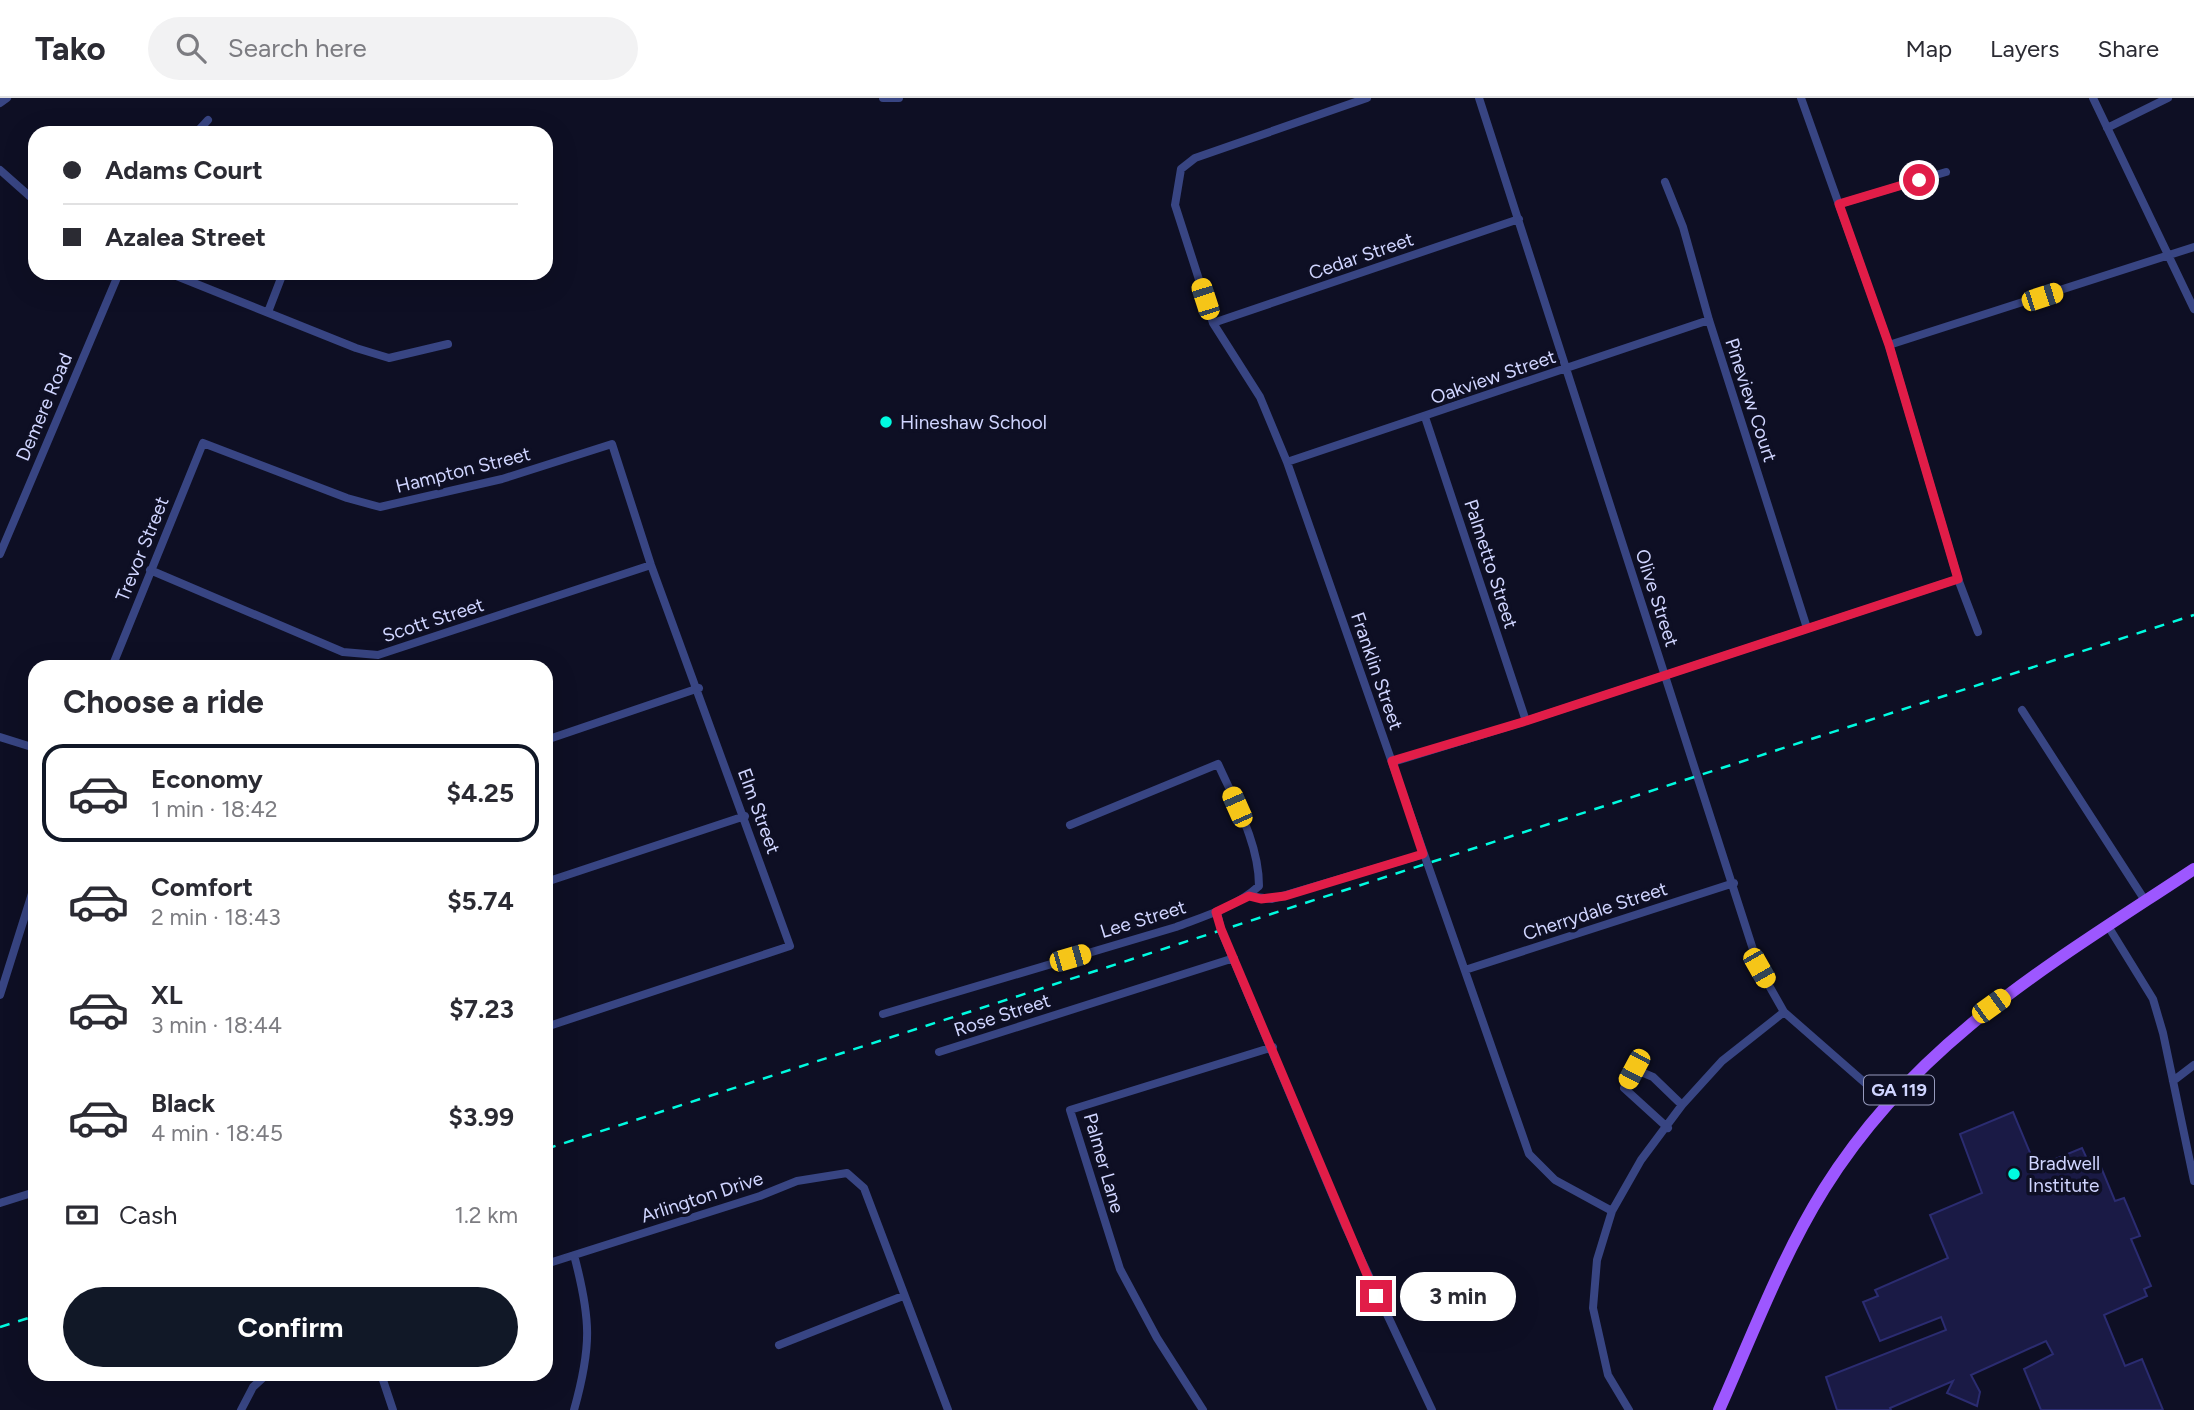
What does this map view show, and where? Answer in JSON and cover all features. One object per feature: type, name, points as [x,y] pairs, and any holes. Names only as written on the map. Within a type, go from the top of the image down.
[{"type":"main road","name":"GA 119","points":[[1719,1410],[1802,1226],[1844,1159],[1888,1103],[1924,1064],[1973,1020],[2194,869]]},
{"type":"street","points":[[0,103],[7,98]]},
{"type":"street","points":[[883,98],[899,98]]},
{"type":"street","name":"Franklin Street","points":[[1367,98],[1195,158],[1181,169],[1175,205],[1213,323],[1260,397],[1287,462],[1529,1154],[1555,1180],[1612,1212]]},
{"type":"street","name":"Olive Street","points":[[1479,98],[1734,883],[1759,968],[1784,1012],[1888,1103]]},
{"type":"street","points":[[1801,98],[1889,345],[1958,579],[1978,632]]},
{"type":"street","points":[[2093,98],[2194,309]]},
{"type":"street","points":[[2107,128],[2168,98]]},
{"type":"street","points":[[202,126],[208,120]]},
{"type":"street","points":[[0,170],[28,195]]},
{"type":"street","points":[[1839,204],[1946,172]]},
{"type":"street","name":"Pineview Court","points":[[1665,182],[1683,227],[1709,320],[1807,628]]},
{"type":"street","name":"Cedar Street","points":[[1213,323],[1519,219]]},
{"type":"street","points":[[1889,345],[2194,247]]},
{"type":"street","name":"Demere Road","points":[[0,554],[116,280]]},
{"type":"street","points":[[187,280],[389,358],[413,355],[448,344]]},
{"type":"street","points":[[268,312],[280,280]]},
{"type":"street","name":"Oakview Street","points":[[1287,462],[1709,320]]},
{"type":"street","name":"Palmetto Street","points":[[1425,417],[1526,721]]},
{"type":"street","name":"Hampton Street","points":[[203,443],[380,508],[502,479],[612,444]]},
{"type":"street","name":"Trevor Street","points":[[115,660],[203,443]]},
{"type":"street","name":"Elm Street","points":[[553,1025],[790,946],[699,688],[651,565],[612,444]]},
{"type":"street","name":"Scott Street","points":[[150,570],[343,652],[379,655],[651,565]]},
{"type":"street","points":[[1392,761],[1526,721],[1958,579]]},
{"type":"street","points":[[553,738],[699,688]]},
{"type":"street","points":[[2022,710],[2146,902]]},
{"type":"street","points":[[0,737],[28,746]]},
{"type":"street","points":[[1070,825],[1218,764],[1247,828],[1259,868],[1259,886],[1249,896]]},
{"type":"street","points":[[553,880],[745,816]]},
{"type":"street","name":"Lee Street","points":[[883,1014],[1216,912],[1249,896],[1261,899],[1285,896],[1423,854]]},
{"type":"street","name":"Cherrydale Street","points":[[1465,970],[1734,883]]},
{"type":"street","points":[[0,995],[28,906]]},
{"type":"street","points":[[1216,912],[1345,1225],[1432,1410]]},
{"type":"street","points":[[2108,926],[2153,999],[2174,1080],[2194,1181]]},
{"type":"street","name":"Rose Street","points":[[940,1052],[1234,958]]},
{"type":"street","points":[[1629,1410],[1608,1375],[1593,1308],[1597,1260],[1612,1212],[1641,1160],[1668,1128],[1682,1105],[1722,1061],[1784,1012]]},
{"type":"street","name":"Palmer Lane","points":[[1203,1410],[1157,1338],[1120,1269],[1070,1110],[1273,1047]]},
{"type":"street","points":[[2174,1080],[2194,1065]]},
{"type":"street","points":[[1668,1128],[1624,1088],[1634,1069],[1653,1077],[1682,1105]]},
{"type":"street","name":"Arlington Drive","points":[[553,1262],[760,1196],[797,1181],[847,1173],[864,1188],[903,1296]]},
{"type":"street","points":[[0,1203],[28,1194]]},
{"type":"street","points":[[574,1255],[590,1328],[585,1373],[575,1410]]},
{"type":"street","points":[[779,1345],[903,1296],[948,1410]]},
{"type":"street","points":[[241,1410],[253,1387],[259,1381]]},
{"type":"street","points":[[383,1381],[393,1410]]},
{"type":"building","name":"Bradwell Institute","points":[[2013,1112],[2036,1167],[2082,1148],[2087,1159],[2096,1155],[2115,1201],[2124,1198],[2140,1236],[2131,1239],[2151,1286],[2144,1289],[2147,1296],[2104,1315],[2125,1366],[2142,1359],[2163,1410],[2041,1410],[2024,1369],[2053,1354],[2046,1341],[1971,1375],[1980,1392],[1977,1406],[1947,1393],[1953,1381],[1890,1408],[1891,1410],[1837,1410],[1826,1377],[1946,1330],[1941,1317],[1880,1341],[1863,1302],[1878,1296],[1875,1290],[1948,1258],[1930,1215],[1982,1193],[1960,1134]]},
{"type":"railway","points":[[553,1147],[2194,615]]},
{"type":"railway","points":[[0,1327],[28,1318]]},
{"type":"place","name":"Hineshaw School","points":[[886,422]]},
{"type":"place","name":"Bradwell Institute","points":[[2014,1174]]},
{"type":"route","points":[[1376,1296],[1216,912],[1249,896],[1272,899],[1285,896],[1423,854],[1392,761],[1526,721],[1958,579],[1889,345],[1839,204],[1919,180]]}]
